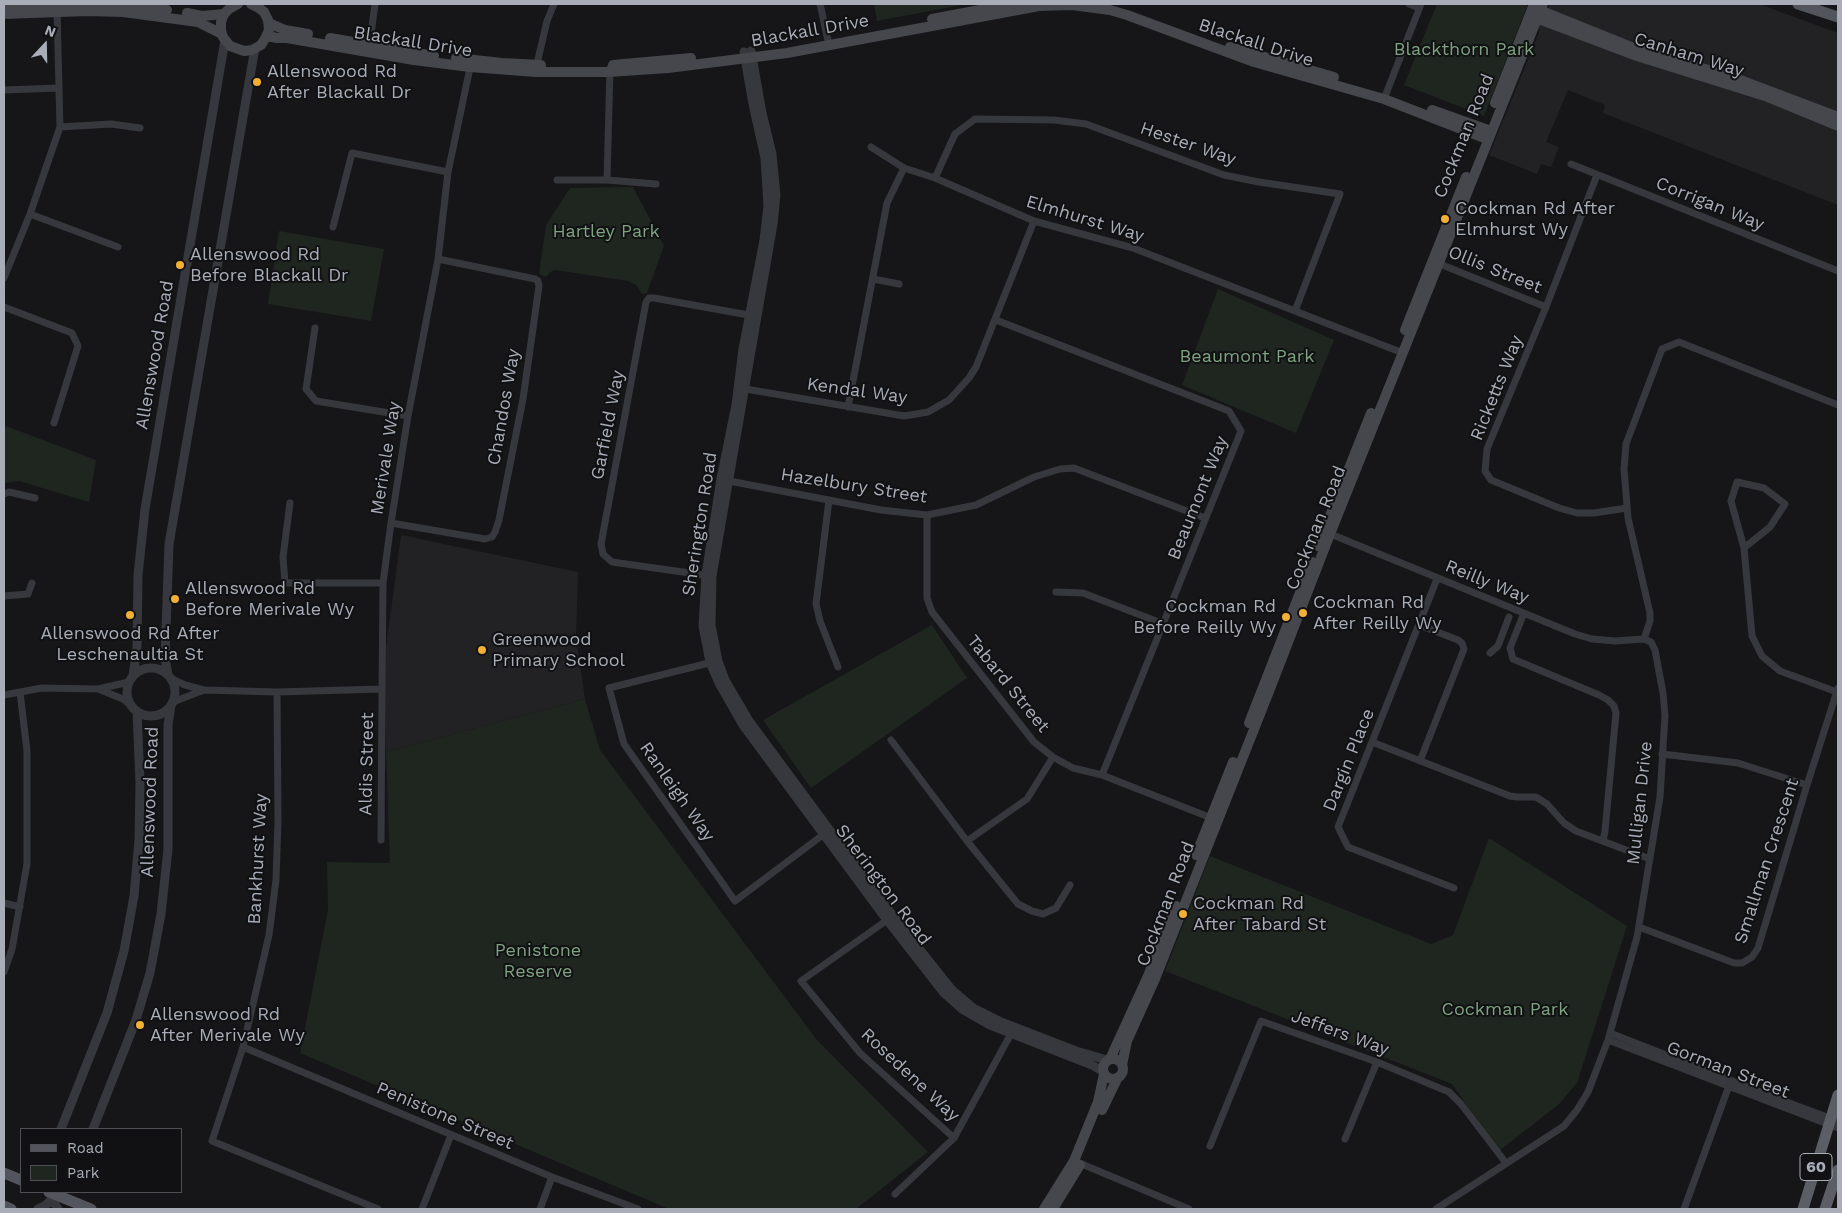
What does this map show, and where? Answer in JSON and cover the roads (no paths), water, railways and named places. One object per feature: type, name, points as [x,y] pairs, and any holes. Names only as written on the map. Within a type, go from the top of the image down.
[{"type":"highway","name":"60","points":[[1803,1209],[1834,1123],[1838,1095]]},
{"type":"highway","name":"60","points":[[1826,1209],[1838,1170]]},
{"type":"main road","points":[[4,7],[57,9],[123,7],[202,16],[228,9],[238,4]]},
{"type":"main road","points":[[228,9],[221,22],[224,37],[230,46],[241,50],[255,48],[267,36],[268,23],[264,8],[251,4]]},
{"type":"main road","name":"Blackall Drive","points":[[1112,4],[1237,49],[1385,96],[1486,134]]},
{"type":"main road","points":[[1798,4],[1838,17]]},
{"type":"main road","name":"Blackall Drive","points":[[267,36],[432,56],[471,64],[536,69],[610,69],[748,55],[828,42],[1012,5],[1072,5],[1110,10],[1149,22],[1254,62],[1385,96]]},
{"type":"main road","points":[[123,7],[198,22],[224,37]]},
{"type":"main road","points":[[4,14],[15,8]]},
{"type":"main road","name":"Canham Way","points":[[1536,10],[1631,47],[1732,77],[1838,117]]},
{"type":"main road","name":"Canham Way","points":[[1536,10],[1637,56],[1765,96],[1838,126]]},
{"type":"main road","name":"Cockman Road","points":[[1108,1059],[1148,976],[1268,694],[1327,533],[1536,10]]},
{"type":"main road","name":"Blackall Drive","points":[[268,23],[285,30],[369,48]]},
{"type":"main road","name":"Cockman Road","points":[[1122,1065],[1127,1041],[1155,978],[1214,819]]},
{"type":"main road","points":[[1044,1209],[1077,1162],[1098,1102],[1103,1065],[1108,1059],[1118,1060],[1122,1065],[1122,1073],[1116,1079],[1077,1162],[1054,1209]]},
{"type":"main road","points":[[1103,1073],[1109,1079],[1116,1079]]},
{"type":"main road","points":[[4,1172],[20,1174]]},
{"type":"main road","points":[[4,1172],[20,1180]]},
{"type":"main road","points":[[75,1193],[75,1196],[86,1207]]},
{"type":"main road","points":[[53,1194],[86,1207]]},
{"type":"main road","points":[[4,1206],[11,1209]]},
{"type":"street","points":[[369,48],[376,4]]},
{"type":"street","points":[[536,69],[547,21],[554,4]]},
{"type":"street","points":[[820,4],[828,42]]},
{"type":"street","points":[[1385,96],[1420,6],[1409,4]]},
{"type":"street","points":[[4,278],[30,214],[60,127],[57,9]]},
{"type":"street","name":"Allenswood Road","points":[[131,679],[137,648],[138,575],[145,509],[224,37]]},
{"type":"street","points":[[172,703],[175,691],[165,658],[169,544],[255,48]]},
{"type":"street","name":"Sherington Road","points":[[748,55],[772,154],[776,195],[773,224],[754,316],[742,389],[728,448],[709,576],[704,626],[718,683],[744,725],[827,832],[932,979],[952,1001],[976,1018],[1076,1051],[1108,1059]]},
{"type":"street","name":"Merivale Way","points":[[382,689],[383,583],[391,523],[408,416],[438,260],[448,172],[471,64]]},
{"type":"street","points":[[607,180],[610,69]]},
{"type":"street","points":[[4,90],[59,88]]},
{"type":"street","name":"Hester Way","points":[[935,178],[955,134],[975,119],[1054,120],[1086,124],[1224,175],[1340,194],[1295,311]]},
{"type":"street","points":[[60,127],[111,124],[140,128]]},
{"type":"street","points":[[848,407],[887,203],[904,168],[871,146]]},
{"type":"street","points":[[333,227],[352,153],[448,172]]},
{"type":"street","name":"Corrigan Way","points":[[1571,164],[1838,271]]},
{"type":"street","name":"Elmhurst Way","points":[[904,168],[935,178],[1034,222],[1133,248],[1400,352]]},
{"type":"street","name":"Ricketts Way","points":[[1597,175],[1546,307],[1487,450],[1485,471],[1491,480],[1559,508],[1577,513],[1594,513],[1628,508]]},
{"type":"street","points":[[556,180],[607,180],[656,184]]},
{"type":"street","points":[[30,214],[118,247]]},
{"type":"street","name":"Kendal Way","points":[[742,389],[904,416],[928,412],[949,400],[969,378],[996,320],[1034,222]]},
{"type":"street","name":"Chandos Way","points":[[391,523],[485,538],[492,537],[499,520],[523,399],[539,286],[538,282],[535,279],[438,260]]},
{"type":"street","name":"Ollis Street","points":[[1436,262],[1546,307]]},
{"type":"street","points":[[872,279],[899,284]]},
{"type":"street","name":"Garfield Way","points":[[709,576],[612,562],[603,554],[601,544],[646,302],[649,298],[654,298],[754,316]]},
{"type":"street","points":[[4,307],[72,333],[78,346],[54,423]]},
{"type":"street","name":"Beaumont Way","points":[[996,320],[1229,411],[1241,431],[1204,518],[1164,624],[1102,775]]},
{"type":"street","points":[[315,328],[306,390],[316,401],[408,416]]},
{"type":"street","points":[[1644,639],[1650,621],[1650,613],[1628,508],[1624,469],[1626,444],[1662,349],[1679,342],[1838,403]]},
{"type":"street","name":"Hazelbury Street","points":[[724,480],[881,510],[928,515],[976,505],[1034,477],[1060,469],[1074,468],[1204,518]]},
{"type":"street","points":[[1744,548],[1770,527],[1785,504],[1764,488],[1737,482],[1731,501],[1744,548],[1752,636],[1762,656],[1780,671],[1838,690]]},
{"type":"street","points":[[4,494],[9,492],[34,498]]},
{"type":"street","points":[[829,500],[816,604],[820,621],[838,667]]},
{"type":"street","points":[[290,503],[283,557],[286,584],[383,583]]},
{"type":"street","name":"Tabard Street","points":[[928,515],[927,598],[932,612],[1034,742],[1053,757],[1073,768],[1102,775],[1214,819]]},
{"type":"street","name":"Reilly Way","points":[[1327,533],[1575,634],[1592,639],[1614,641],[1644,639]]},
{"type":"street","name":"Dargin Place","points":[[1437,578],[1338,827],[1348,847],[1454,888]]},
{"type":"street","points":[[4,596],[28,594],[32,583]]},
{"type":"street","points":[[1056,592],[1083,593],[1164,624]]},
{"type":"street","points":[[1524,613],[1510,648],[1510,654],[1513,659],[1599,695],[1614,706],[1616,713],[1603,841]]},
{"type":"street","points":[[1490,652],[1498,646],[1509,617]]},
{"type":"street","points":[[1419,625],[1462,642],[1464,649],[1420,761]]},
{"type":"street","name":"Mulligan Drive","points":[[1436,1209],[1564,1126],[1588,1092],[1609,1037],[1639,927],[1660,797],[1665,715],[1663,693],[1655,650],[1651,642],[1644,639]]},
{"type":"street","name":"Ranleigh Way","points":[[714,662],[609,688],[624,744],[735,901],[827,832]]},
{"type":"street","points":[[4,695],[42,688],[98,689],[131,679],[141,670],[150,668],[160,670],[185,685],[204,690],[277,692],[382,689]]},
{"type":"street","points":[[131,679],[128,695],[135,709]]},
{"type":"street","points":[[98,689],[123,699],[135,709],[148,715],[157,715],[165,711],[172,703],[204,690]]},
{"type":"street","name":"Aldis Street","points":[[381,840],[382,689]]},
{"type":"street","name":"Smallman Crescent","points":[[1639,927],[1734,963],[1748,961],[1758,948],[1838,690]]},
{"type":"street","points":[[4,972],[12,949],[27,864],[28,751],[20,692]]},
{"type":"street","name":"Bankhurst Way","points":[[277,692],[278,822],[276,880],[269,935],[243,1047],[212,1141],[378,1209]]},
{"type":"street","name":"Allenswood Road","points":[[93,1128],[136,1020],[150,973],[161,914],[168,849],[168,725],[172,703]]},
{"type":"street","name":"Allenswood Road","points":[[61,1128],[107,1013],[126,942],[134,896],[139,840],[140,783],[135,709]]},
{"type":"street","points":[[891,740],[967,841],[1018,904],[1032,912],[1043,914],[1056,908],[1070,885]]},
{"type":"street","points":[[1372,742],[1510,796],[1536,797],[1547,804],[1564,823],[1576,831],[1650,860]]},
{"type":"street","points":[[1662,754],[1738,763],[1807,785]]},
{"type":"street","points":[[967,841],[1027,799],[1053,757]]},
{"type":"street","points":[[4,903],[20,908]]},
{"type":"street","name":"Rosedene Way","points":[[890,918],[802,981],[860,1053],[954,1138]]},
{"type":"street","name":"Jeffers Way","points":[[1210,1146],[1261,1020],[1377,1062],[1450,1092],[1506,1164]]},
{"type":"street","points":[[895,1194],[954,1138],[1013,1031]]},
{"type":"street","name":"Sherington Road","points":[[1013,1031],[1084,1062],[1103,1073]]},
{"type":"street","name":"Gorman Street","points":[[1609,1037],[1834,1123]]},
{"type":"street","name":"Penistone Street","points":[[243,1047],[552,1177],[638,1209]]},
{"type":"street","points":[[1345,1139],[1377,1062]]},
{"type":"street","points":[[1684,1209],[1730,1083]]},
{"type":"street","points":[[422,1209],[451,1134]]},
{"type":"street","points":[[1077,1162],[1189,1209]]},
{"type":"street","points":[[540,1209],[552,1177]]},
{"type":"street","points":[[38,1209],[53,1194],[58,1209]]},
{"type":"place","name":"Allenswood Rd After Blackall Dr","points":[[257,82]]},
{"type":"place","name":"Cockman Rd After Elmhurst Wy","points":[[1445,219]]},
{"type":"place","name":"Allenswood Rd Before Blackall Dr","points":[[180,265]]},
{"type":"place","name":"Allenswood Rd Before Merivale Wy","points":[[175,599]]},
{"type":"place","name":"Cockman Rd After Reilly Wy","points":[[1303,613]]},
{"type":"place","name":"Allenswood Rd After Leschenaultia St","points":[[130,615]]},
{"type":"place","name":"Cockman Rd Before Reilly Wy","points":[[1286,617]]},
{"type":"place","name":"Greenwood Primary School","points":[[482,650]]},
{"type":"place","name":"Cockman Rd After Tabard St","points":[[1183,914]]},
{"type":"place","name":"Allenswood Rd After Merivale Wy","points":[[140,1025]]},
{"type":"park label","name":"Blackthorn Park","points":[[1464,50]]},
{"type":"park label","name":"Hartley Park","points":[[606,232]]},
{"type":"park label","name":"Beaumont Park","points":[[1247,357]]},
{"type":"park label","name":"Penistone Reserve","points":[[538,961]]},
{"type":"park label","name":"Cockman Park","points":[[1505,1010]]}]
